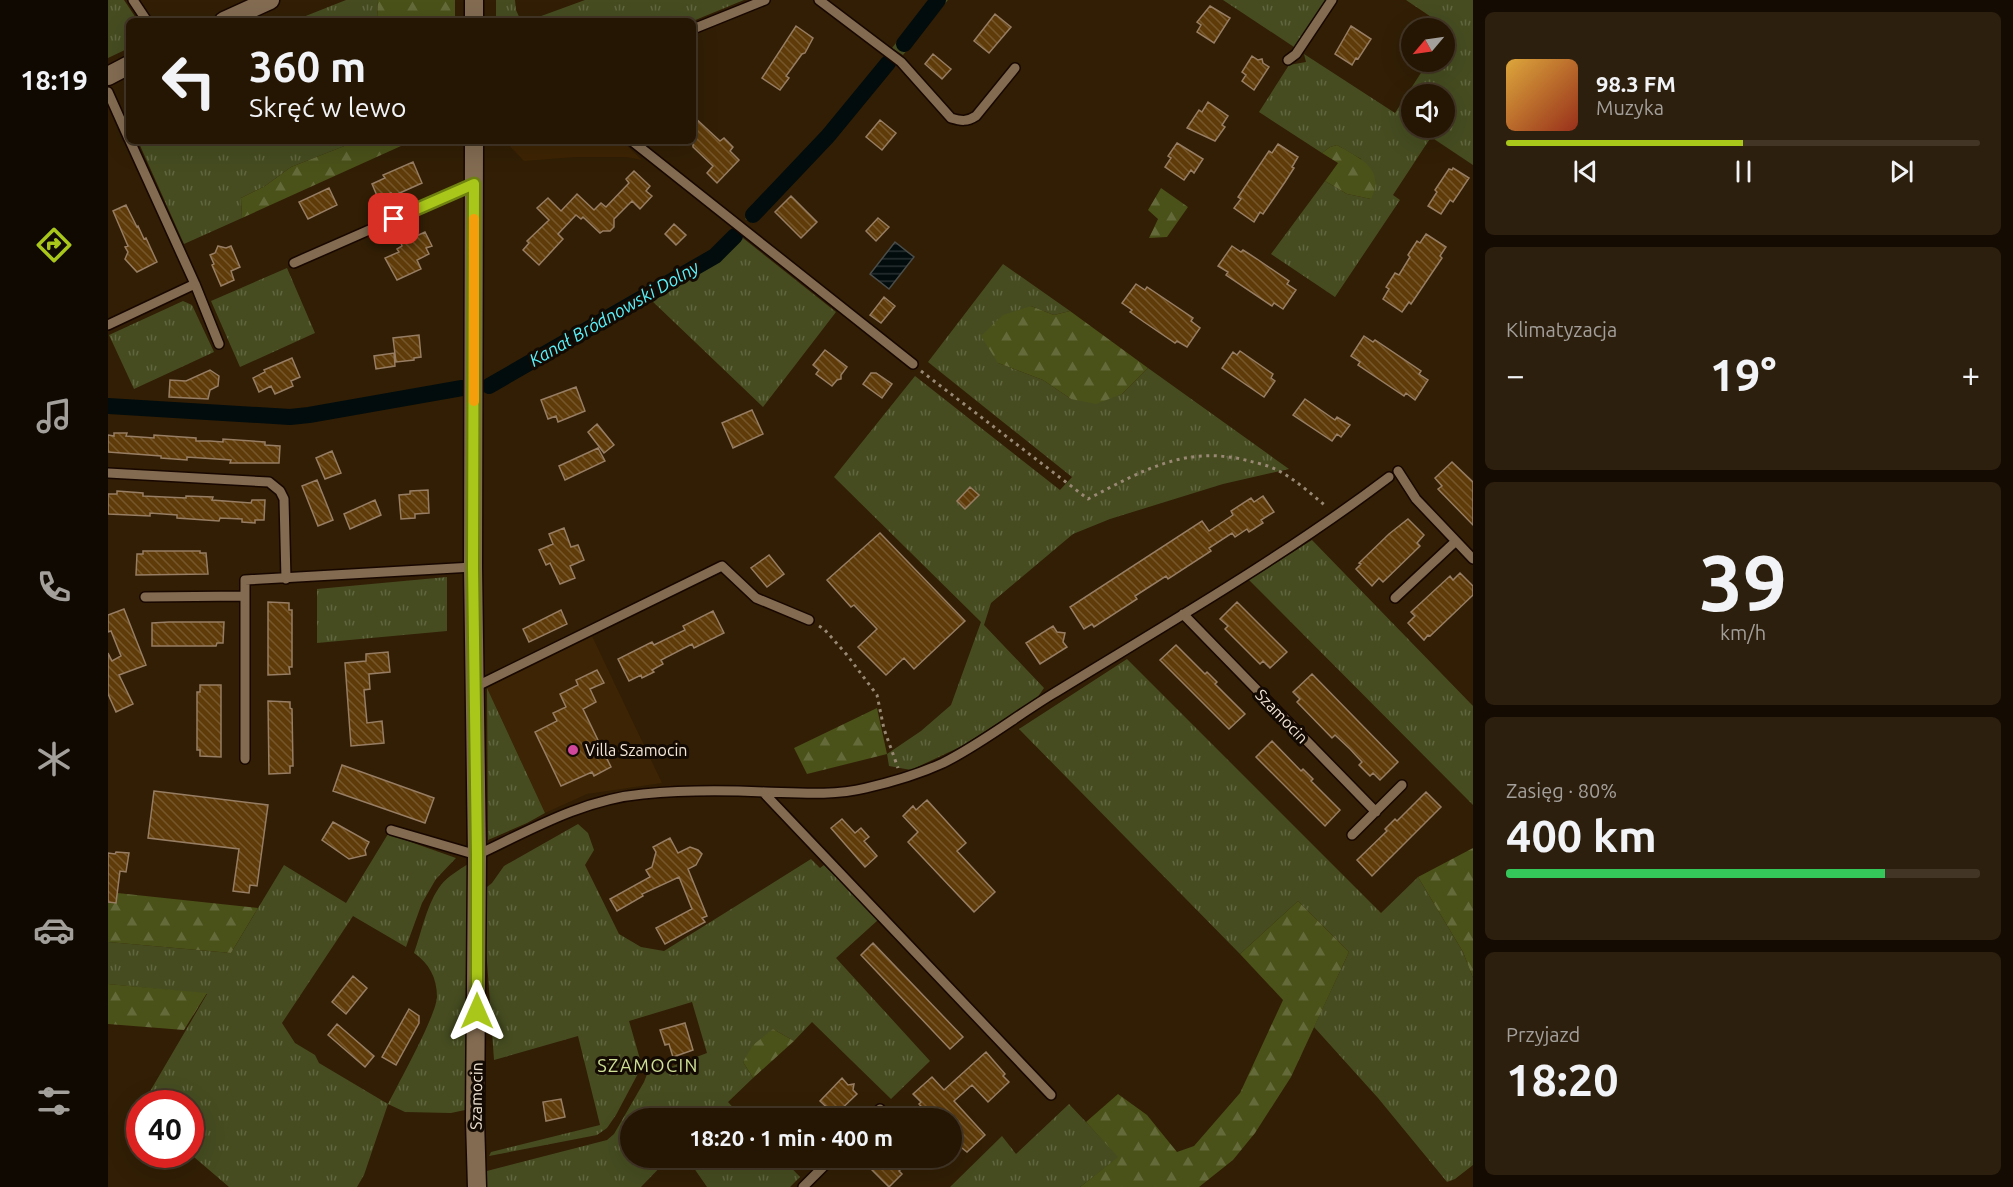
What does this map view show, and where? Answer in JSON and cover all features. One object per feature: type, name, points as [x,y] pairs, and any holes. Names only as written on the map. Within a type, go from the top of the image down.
[{"type":"street","points":[[231,18],[270,0]]},
{"type":"street","points":[[474,0],[474,18]]},
{"type":"street","points":[[108,76],[126,67]]},
{"type":"street","name":"Szamocin","points":[[474,144],[473,567],[477,855],[475,1120],[477,1187]]},
{"type":"lane","points":[[133,0],[145,18]]},
{"type":"lane","points":[[696,28],[765,0]]},
{"type":"lane","points":[[819,0],[901,62],[951,118],[970,121],[1015,68]]},
{"type":"lane","points":[[1288,60],[1296,54],[1332,0]]},
{"type":"lane","points":[[108,92],[126,131]]},
{"type":"lane","points":[[132,144],[195,284],[219,344]]},
{"type":"lane","points":[[636,144],[912,364]]},
{"type":"lane","points":[[294,263],[474,184]]},
{"type":"lane","points":[[108,325],[195,284]]},
{"type":"lane","points":[[1398,471],[1411,494],[1473,559]]},
{"type":"lane","points":[[108,473],[269,482],[284,499],[286,579]]},
{"type":"lane","points":[[391,830],[477,855],[553,819],[602,800],[682,791],[814,794],[864,789],[902,778],[944,762],[976,744],[1049,696],[1186,617],[1338,516],[1389,477]]},
{"type":"lane","points":[[1395,598],[1456,541]]},
{"type":"lane","points":[[475,687],[722,566],[756,598],[809,620]]},
{"type":"lane","points":[[245,759],[245,580],[473,567]]},
{"type":"lane","points":[[145,597],[245,596]]},
{"type":"lane","name":"Szamocin","points":[[1186,617],[1376,812]]},
{"type":"lane","points":[[1352,835],[1402,785]]},
{"type":"lane","points":[[763,792],[1051,1095]]},
{"type":"lane","points":[[803,1187],[822,1168]]},
{"type":"path","points":[[912,364],[1088,499],[1142,471],[1180,458],[1206,454],[1235,457],[1273,467],[1338,516]]},
{"type":"path","points":[[809,620],[824,629],[877,695],[884,729],[902,778]]},
{"type":"shaded area","points":[[508,144],[625,144],[642,160],[626,157],[576,157],[524,161]]},
{"type":"shaded area","points":[[895,242],[914,257],[889,289],[870,274]]},
{"type":"shaded area","points":[[592,636],[662,783],[587,794],[545,813],[487,688]]},
{"type":"green space","points":[[108,0],[124,0],[136,18],[126,18],[126,49],[108,58]]},
{"type":"green space","points":[[346,0],[378,0],[377,18],[301,18]]},
{"type":"green space","points":[[378,0],[455,0],[455,18],[377,18]]},
{"type":"green space","points":[[496,0],[515,0],[520,18],[496,18]]},
{"type":"green space","points":[[585,0],[744,0],[696,20],[536,18]]},
{"type":"green space","points":[[931,0],[948,0],[903,55],[892,48]]},
{"type":"green space","points":[[1223,0],[1326,0],[1294,47]]},
{"type":"green space","points":[[1406,0],[1473,0],[1473,165],[1432,138],[1455,138],[1455,84],[1414,84],[1422,72],[1455,72],[1455,18],[1433,18]]},
{"type":"green space","points":[[1304,54],[1395,113],[1401,104],[1401,138],[1430,138],[1393,195],[1400,200],[1335,297],[1271,254],[1325,181],[1347,194],[1371,199],[1361,159],[1337,145],[1322,153],[1259,112],[1289,65],[1306,62]]},
{"type":"green space","points":[[886,56],[895,62],[831,138],[753,223],[745,219],[825,133]]},
{"type":"green space","points":[[139,144],[349,144],[291,167],[265,186],[241,198],[242,218],[184,244]]},
{"type":"green space","points":[[349,144],[405,144],[242,218],[241,198],[265,186],[291,167]]},
{"type":"green space","points":[[1337,145],[1362,160],[1373,172],[1375,189],[1371,199],[1347,194],[1325,181],[1338,163],[1322,153]]},
{"type":"green space","points":[[1161,188],[1188,207],[1167,237],[1149,238],[1158,219],[1148,210]]},
{"type":"green space","points":[[734,231],[836,312],[763,407],[650,299],[507,381],[480,393],[482,384],[713,253]]},
{"type":"green space","points":[[1003,264],[1070,311],[1054,315],[1031,306],[998,363],[1043,380],[1071,399],[1122,394],[1148,368],[1289,469],[1223,484],[1110,519],[1073,534],[991,603],[984,625],[1044,688],[1037,698],[962,746],[911,770],[889,766],[887,754],[921,731],[951,705],[981,622],[834,477],[915,376],[1060,490],[1072,477],[928,362]]},
{"type":"green space","points":[[287,268],[315,333],[240,367],[211,301]]},
{"type":"green space","points":[[183,301],[192,305],[214,352],[134,389],[109,335]]},
{"type":"green space","points":[[1031,306],[1054,315],[1070,311],[1148,368],[1122,394],[1096,404],[1071,399],[1043,380],[998,363],[981,336],[1003,315]]},
{"type":"green space","points":[[463,383],[465,391],[305,420],[108,409],[108,402],[284,413],[301,412]]},
{"type":"green space","points":[[1312,540],[1473,706],[1473,805],[1249,580]]},
{"type":"green space","points":[[447,577],[447,631],[317,643],[317,589]]},
{"type":"green space","points":[[1127,659],[1381,913],[1418,877],[1463,952],[1473,978],[1473,1165],[1455,1179],[1447,1182],[1378,1098],[1314,1027],[1349,952],[1298,901],[1240,954],[1019,729]]},
{"type":"green space","points":[[487,688],[545,813],[488,840]]},
{"type":"green space","points":[[877,708],[887,754],[807,774],[794,748]]},
{"type":"green space","points":[[578,824],[588,833],[594,850],[585,865],[619,934],[641,947],[664,951],[811,859],[820,868],[824,865],[878,920],[836,958],[930,1061],[891,1099],[812,1022],[794,1041],[773,1029],[743,1062],[753,1078],[728,1102],[734,1108],[629,1108],[644,1082],[653,1059],[670,1067],[707,1053],[692,1002],[629,1021],[642,1066],[607,1128],[597,1135],[489,1156],[491,1152],[600,1125],[578,1036],[494,1060],[482,891],[492,883],[504,866]]},
{"type":"green space","points":[[388,834],[456,858],[436,879],[422,903],[406,947],[353,916],[282,1023],[295,1043],[315,1055],[319,1063],[388,1104],[364,1175],[357,1187],[229,1187],[204,1166],[204,1090],[151,1090],[207,994],[108,984],[108,942],[231,953],[284,865],[346,903]]},
{"type":"green space","points":[[1473,848],[1473,978],[1463,952],[1418,877]]},
{"type":"green space","points":[[468,864],[465,1110],[451,1113],[405,1112],[388,1104],[424,1033],[437,997],[436,984],[431,972],[424,961],[414,953],[425,918],[441,885]]},
{"type":"green space","points":[[108,892],[258,908],[231,953],[108,942]]},
{"type":"green space","points":[[1298,901],[1349,952],[1291,1077],[1255,1133],[1233,1160],[1199,1187],[1080,1187],[1118,1157],[1086,1122],[1118,1094],[1147,1115],[1177,1152],[1194,1146],[1240,1093],[1283,1000],[1240,954]]},
{"type":"green space","points":[[108,984],[207,993],[184,1030],[108,1024]]},
{"type":"green space","points":[[773,1029],[794,1041],[753,1078],[743,1062],[753,1045]]},
{"type":"green space","points":[[1069,1104],[1119,1157],[1080,1187],[950,1187],[1002,1136],[1016,1154]]},
{"type":"green space","points":[[620,1124],[620,1168],[659,1168],[641,1187],[485,1187],[483,1172],[607,1140]]},
{"type":"green space","points":[[694,1168],[791,1168],[800,1177],[790,1187],[707,1187]]},
{"type":"building","points":[[1210,6],[1230,18],[1214,43],[1197,32],[1201,25],[1197,22]]},
{"type":"building","points":[[995,14],[1011,27],[989,53],[974,41]]},
{"type":"building","points":[[796,26],[813,38],[805,53],[786,76],[789,78],[780,90],[762,78]]},
{"type":"building","points":[[1351,26],[1371,39],[1352,65],[1335,54]]},
{"type":"building","points":[[933,54],[951,69],[942,79],[925,64]]},
{"type":"building","points":[[1252,56],[1258,60],[1262,59],[1263,63],[1269,67],[1254,90],[1242,81],[1246,75],[1242,72]]},
{"type":"building","points":[[1208,102],[1228,116],[1222,125],[1225,127],[1215,141],[1187,128],[1199,110],[1202,112]]},
{"type":"building","points":[[696,119],[720,141],[724,138],[733,147],[730,151],[739,160],[717,183],[707,173],[713,166],[693,147],[693,144],[696,144]]},
{"type":"building","points":[[880,120],[896,133],[882,150],[866,137]]},
{"type":"building","points":[[1177,143],[1203,159],[1194,173],[1191,170],[1184,180],[1165,167],[1171,158],[1168,156]]},
{"type":"building","points":[[1278,144],[1298,157],[1285,182],[1263,214],[1260,212],[1254,222],[1234,208],[1241,199],[1238,197],[1269,151],[1272,153]]},
{"type":"building","points":[[413,162],[422,183],[393,196],[391,193],[378,198],[372,184],[385,178],[383,175]]},
{"type":"building","points":[[1453,168],[1469,178],[1453,202],[1450,200],[1441,214],[1428,206],[1437,192],[1435,190],[1449,169]]},
{"type":"building","points":[[634,171],[650,186],[646,191],[652,196],[640,209],[632,201],[614,219],[614,227],[610,231],[600,233],[583,217],[581,219],[576,215],[558,234],[563,239],[539,265],[523,250],[529,243],[527,241],[549,220],[537,208],[548,198],[561,211],[577,194],[594,210],[601,203],[606,207],[629,183],[626,179]]},
{"type":"building","points":[[329,188],[337,205],[308,219],[299,202]]},
{"type":"building","points":[[791,196],[817,222],[801,238],[775,212]]},
{"type":"building","points":[[126,205],[144,239],[146,238],[157,262],[137,272],[125,259],[128,252],[125,247],[128,246],[113,211]]},
{"type":"building","points":[[878,218],[889,227],[876,241],[866,231]]},
{"type":"building","points":[[674,224],[686,235],[676,245],[665,234]]},
{"type":"building","points":[[425,232],[432,246],[426,248],[429,254],[417,260],[421,269],[397,280],[385,258],[399,252],[397,249],[402,246],[401,243]]},
{"type":"building","points":[[1426,234],[1446,247],[1440,256],[1442,258],[1411,304],[1409,302],[1402,312],[1383,299],[1389,289],[1386,287],[1395,273],[1399,275],[1417,241],[1420,243]]},
{"type":"building","points":[[218,246],[226,248],[231,246],[240,267],[231,271],[234,280],[221,286],[210,255],[215,253]]},
{"type":"building","points":[[1232,246],[1241,252],[1243,250],[1289,281],[1287,284],[1296,290],[1283,309],[1274,303],[1272,306],[1226,275],[1228,272],[1218,266]]},
{"type":"building","points":[[1136,284],[1145,290],[1147,287],[1193,318],[1191,321],[1200,328],[1187,347],[1177,341],[1175,343],[1130,312],[1132,310],[1122,303]]},
{"type":"building","points":[[884,297],[895,306],[881,323],[870,315]]},
{"type":"building","points":[[419,335],[421,357],[396,362],[393,338]]},
{"type":"building","points":[[1364,336],[1373,342],[1375,340],[1421,371],[1419,374],[1428,380],[1415,400],[1406,393],[1404,396],[1358,365],[1360,362],[1351,356]]},
{"type":"building","points":[[825,350],[847,367],[841,379],[832,386],[816,374],[819,370],[813,365]]},
{"type":"building","points":[[1240,351],[1273,374],[1271,378],[1275,381],[1264,397],[1222,368],[1233,352],[1237,355]]},
{"type":"building","points":[[394,353],[395,366],[376,369],[374,356]]},
{"type":"building","points":[[292,358],[300,377],[291,381],[293,386],[275,394],[271,386],[259,392],[253,378],[265,372],[264,370]]},
{"type":"building","points":[[210,370],[219,376],[218,386],[210,390],[208,399],[169,397],[170,380],[186,381]]},
{"type":"building","points":[[871,373],[876,373],[892,384],[882,398],[863,384]]},
{"type":"building","points":[[576,387],[585,411],[558,422],[556,416],[548,419],[541,400]]},
{"type":"building","points":[[1305,399],[1335,420],[1337,417],[1350,425],[1341,437],[1337,434],[1332,441],[1293,415]]},
{"type":"building","points":[[752,410],[763,434],[733,448],[722,423]]},
{"type":"building","points":[[597,424],[614,445],[604,453],[588,432]]},
{"type":"building","points":[[114,433],[154,438],[154,435],[196,438],[196,441],[223,442],[223,439],[265,442],[265,445],[280,446],[279,463],[230,463],[231,460],[187,457],[187,460],[108,452],[108,435],[114,436]]},
{"type":"building","points":[[598,448],[605,461],[565,480],[559,466]]},
{"type":"building","points":[[332,451],[341,473],[325,479],[316,458]]},
{"type":"building","points":[[1452,462],[1473,482],[1473,525],[1438,489],[1442,486],[1435,478]]},
{"type":"building","points":[[317,480],[333,520],[318,526],[302,486]]},
{"type":"building","points":[[970,487],[979,495],[965,509],[957,501]]},
{"type":"building","points":[[428,490],[429,513],[415,514],[415,518],[401,519],[399,495],[410,494],[410,491]]},
{"type":"building","points":[[117,491],[143,493],[143,496],[213,497],[212,500],[251,503],[252,500],[265,500],[264,520],[255,520],[255,523],[242,522],[242,519],[220,518],[219,521],[177,518],[177,515],[150,513],[150,516],[108,514],[108,494],[117,494]]},
{"type":"building","points":[[1263,496],[1274,512],[1261,520],[1263,523],[1235,537],[1232,533],[1209,548],[1211,551],[1168,579],[1166,576],[1135,596],[1137,599],[1094,627],[1092,624],[1084,629],[1070,607],[1202,521],[1209,531],[1233,515],[1231,511],[1251,498],[1254,502]]},
{"type":"building","points":[[375,500],[381,515],[350,529],[344,514]]},
{"type":"building","points":[[1408,519],[1424,535],[1417,543],[1420,546],[1383,582],[1379,578],[1372,586],[1356,569],[1361,564],[1359,563]]},
{"type":"building","points":[[564,528],[571,547],[578,545],[584,560],[570,566],[575,578],[560,584],[550,563],[546,565],[539,550],[553,544],[549,534]]},
{"type":"building","points":[[880,533],[965,621],[914,669],[904,658],[886,675],[858,647],[877,629],[854,605],[851,607],[827,580]]},
{"type":"building","points":[[143,551],[200,551],[200,553],[206,553],[208,574],[136,575],[137,554],[143,554]]},
{"type":"building","points":[[769,555],[784,574],[767,587],[751,568]]},
{"type":"building","points":[[1460,573],[1473,586],[1473,595],[1424,640],[1408,623],[1415,616],[1411,612],[1450,576],[1453,580]]},
{"type":"building","points":[[268,602],[289,603],[289,610],[292,610],[290,674],[268,675]]},
{"type":"building","points":[[1237,602],[1287,652],[1270,668],[1263,661],[1260,664],[1225,629],[1228,626],[1220,619]]},
{"type":"building","points":[[124,609],[146,665],[119,675],[133,704],[116,712],[108,694],[108,653],[112,661],[121,656],[111,631],[108,632],[108,615]]},
{"type":"building","points":[[561,610],[567,624],[529,642],[523,629]]},
{"type":"building","points":[[713,611],[724,633],[694,648],[692,644],[661,660],[663,664],[652,670],[654,672],[629,681],[618,659],[652,642],[654,645],[685,630],[683,626]]},
{"type":"building","points":[[224,622],[223,643],[217,643],[216,646],[152,646],[152,623]]},
{"type":"building","points":[[1053,626],[1057,632],[1065,633],[1063,642],[1067,647],[1040,664],[1026,643]]},
{"type":"building","points":[[1176,645],[1205,674],[1207,672],[1217,682],[1215,684],[1245,714],[1229,729],[1160,660]]},
{"type":"building","points":[[388,652],[390,672],[369,674],[370,689],[364,690],[367,723],[382,721],[384,743],[351,746],[345,663],[366,661],[366,654]]},
{"type":"building","name":"Villa Szamocin","points":[[597,670],[604,683],[590,689],[596,702],[583,709],[611,767],[594,776],[592,772],[561,786],[535,732],[557,721],[553,713],[566,707],[560,694],[578,685],[576,680]]},
{"type":"building","points":[[1312,674],[1398,762],[1380,780],[1373,773],[1370,776],[1359,765],[1362,762],[1350,749],[1335,735],[1332,738],[1297,702],[1300,699],[1293,692]]},
{"type":"building","points":[[200,685],[221,685],[221,757],[200,756],[200,750],[197,750],[197,692],[200,692]]},
{"type":"building","points":[[268,701],[290,702],[293,766],[290,766],[290,773],[269,774]]},
{"type":"building","points":[[1272,741],[1301,771],[1303,769],[1313,779],[1311,781],[1340,810],[1325,826],[1256,757]]},
{"type":"building","points":[[342,765],[434,798],[425,823],[333,791]]},
{"type":"building","points":[[154,791],[268,805],[257,886],[250,885],[249,893],[233,891],[239,849],[148,838]]},
{"type":"building","points":[[1426,792],[1441,807],[1372,876],[1357,860],[1387,831],[1385,829],[1395,819],[1397,821]]},
{"type":"building","points":[[927,800],[966,843],[957,851],[995,892],[974,912],[908,842],[918,832],[903,816],[913,806],[916,810]]},
{"type":"building","points":[[842,819],[855,833],[861,828],[869,837],[864,841],[877,856],[865,867],[831,828]]},
{"type":"building","points":[[333,822],[369,842],[365,850],[366,855],[349,859],[322,840]]},
{"type":"building","points":[[670,838],[678,853],[690,847],[702,854],[696,865],[688,869],[707,916],[702,918],[705,922],[665,944],[656,928],[692,909],[679,877],[642,894],[643,896],[617,911],[610,899],[650,877],[646,870],[652,867],[656,852],[653,847]]},
{"type":"building","points":[[116,852],[129,853],[126,872],[120,871],[116,903],[108,902],[108,853],[115,854]]},
{"type":"building","points":[[873,943],[963,1037],[950,1049],[861,955]]},
{"type":"building","points":[[353,976],[367,988],[346,1014],[332,1002]]},
{"type":"building","points":[[409,1009],[419,1016],[419,1023],[396,1065],[382,1057]]},
{"type":"building","points":[[685,1023],[693,1050],[673,1057],[669,1044],[665,1045],[660,1030]]},
{"type":"building","points":[[337,1024],[374,1056],[365,1067],[328,1035]]},
{"type":"building","points":[[986,1052],[1009,1082],[988,1102],[972,1085],[954,1101],[960,1108],[923,1108],[919,1104],[921,1102],[913,1094],[932,1077],[944,1090]]},
{"type":"building","points":[[842,1078],[848,1085],[854,1084],[853,1090],[857,1094],[842,1108],[828,1108],[820,1101]]},
{"type":"building","points":[[561,1099],[565,1117],[546,1121],[543,1102]]},
{"type":"building","points":[[962,1110],[985,1135],[967,1152],[962,1148]]},
{"type":"building","points":[[870,1168],[902,1168],[899,1171],[902,1174],[889,1187]]},
{"type":"waterway","name":"Kanał Bródnowski Dolny","points":[[904,44],[938,0]]},
{"type":"waterway","name":"Kanał Bródnowski Dolny","points":[[753,215],[828,136],[888,63]]},
{"type":"waterway","name":"Kanał Bródnowski Dolny","points":[[489,386],[715,256],[735,236]]},
{"type":"waterway","name":"Kanał Bródnowski Dolny","points":[[108,406],[290,417],[462,388]]},
{"type":"slow traffic","points":[[474,219],[474,401]]},
{"type":"place","name":"Villa Szamocin","points":[[573,750]]},
{"type":"district","name":"SZAMOCIN","points":[[648,1066]]},
{"type":"route","points":[[394,219],[474,184],[473,567],[476,669],[477,1011]]}]
